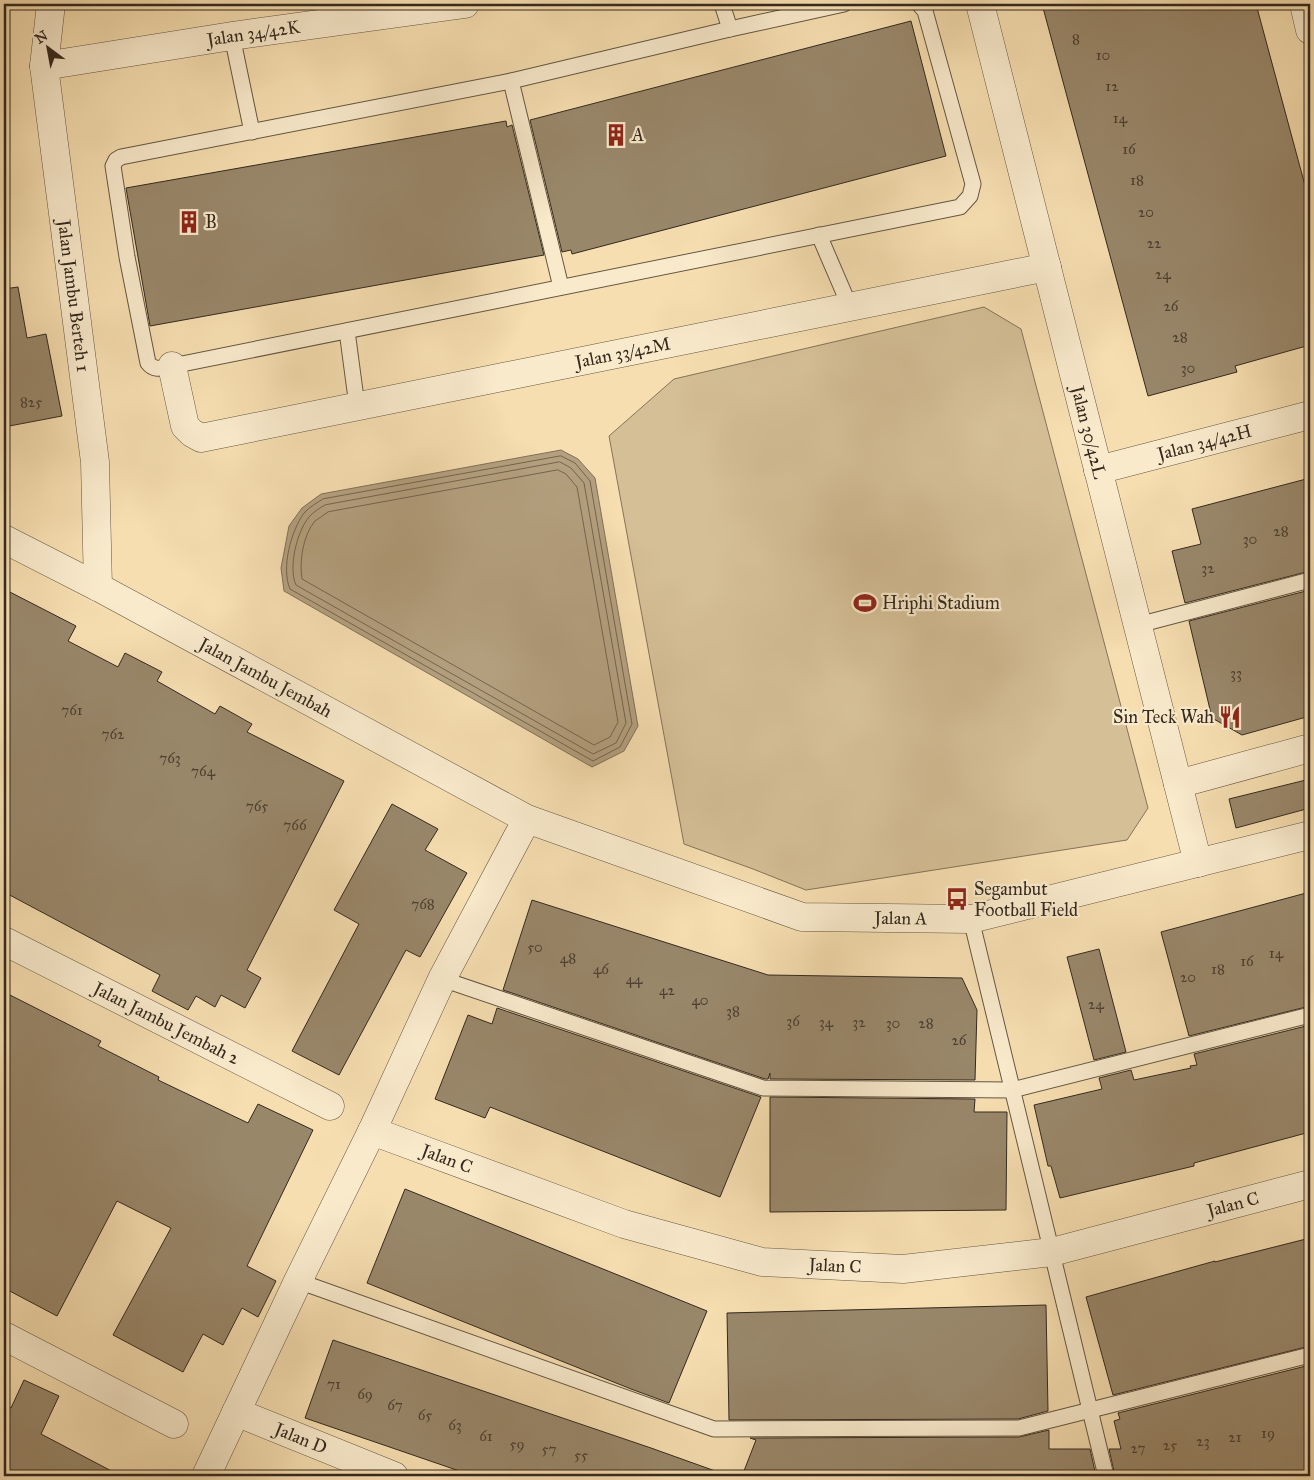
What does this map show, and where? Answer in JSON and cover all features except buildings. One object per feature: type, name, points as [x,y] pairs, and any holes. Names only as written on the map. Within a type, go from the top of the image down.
[{"type":"street","name":"Jalan Jambu Berteh 1","points":[[51,4],[44,66],[95,462],[98,588]]},
{"type":"street","name":"Jalan 34/42K","points":[[44,66],[232,36],[465,4]]},
{"type":"street","name":"Jalan 30/42L","points":[[980,4],[1198,863]]},
{"type":"street","points":[[1304,4],[1310,30]]},
{"type":"street","name":"Jalan 33/42M","points":[[172,366],[185,426],[201,438],[1047,267]]},
{"type":"street","name":"Jalan 34/42H","points":[[1098,470],[1310,415]]},
{"type":"street","name":"Jalan Jambu Jembah","points":[[4,539],[527,820]]},
{"type":"street","points":[[1178,784],[1310,748]]},
{"type":"street","points":[[206,1476],[298,1281],[372,1132],[442,979],[527,820]]},
{"type":"street","name":"Jalan A","points":[[527,820],[802,917],[971,919],[1310,835]]},
{"type":"street","name":"Jalan Jambu Jembah 2","points":[[4,941],[330,1106]]},
{"type":"street","name":"Jalan C","points":[[372,1132],[624,1224],[762,1262],[904,1270],[1052,1252],[1310,1184]]},
{"type":"street","points":[[4,1336],[174,1424]]},
{"type":"street","name":"Jalan D","points":[[236,1412],[394,1476]]},
{"type":"lane","points":[[722,4],[730,28]]},
{"type":"lane","points":[[844,4],[730,28],[511,81],[120,156],[113,166],[127,256],[148,363],[151,367],[157,368],[172,366],[960,207],[970,196],[973,184],[925,11],[918,4]]},
{"type":"lane","points":[[232,36],[252,132]]},
{"type":"lane","points":[[511,81],[561,287]]},
{"type":"lane","points":[[819,235],[850,307]]},
{"type":"lane","points":[[347,331],[356,406]]},
{"type":"lane","points":[[1138,625],[1310,580]]},
{"type":"lane","points":[[971,919],[1106,1476]]},
{"type":"lane","points":[[442,979],[763,1088],[1012,1090],[1310,1014]]},
{"type":"lane","points":[[298,1281],[714,1429],[1019,1428],[1310,1355]]},
{"type":"shaded area","name":"Hriphi Stadium","points":[[984,307],[1021,329],[1148,808],[1127,840],[806,890],[684,844],[609,436],[674,379]]},
{"type":"water","points":[[561,450],[578,459],[595,478],[638,726],[624,751],[592,767],[284,591],[281,568],[289,526],[302,508],[321,494]]},
{"type":"place","name":"A","points":[[616,135]]},
{"type":"place","name":"B","points":[[189,222]]},
{"type":"place","name":"Hriphi Stadium","points":[[865,603]]},
{"type":"place","name":"Sin Teck Wah","points":[[1230,717]]},
{"type":"place","name":"Segambut Football Field","points":[[957,899]]}]
